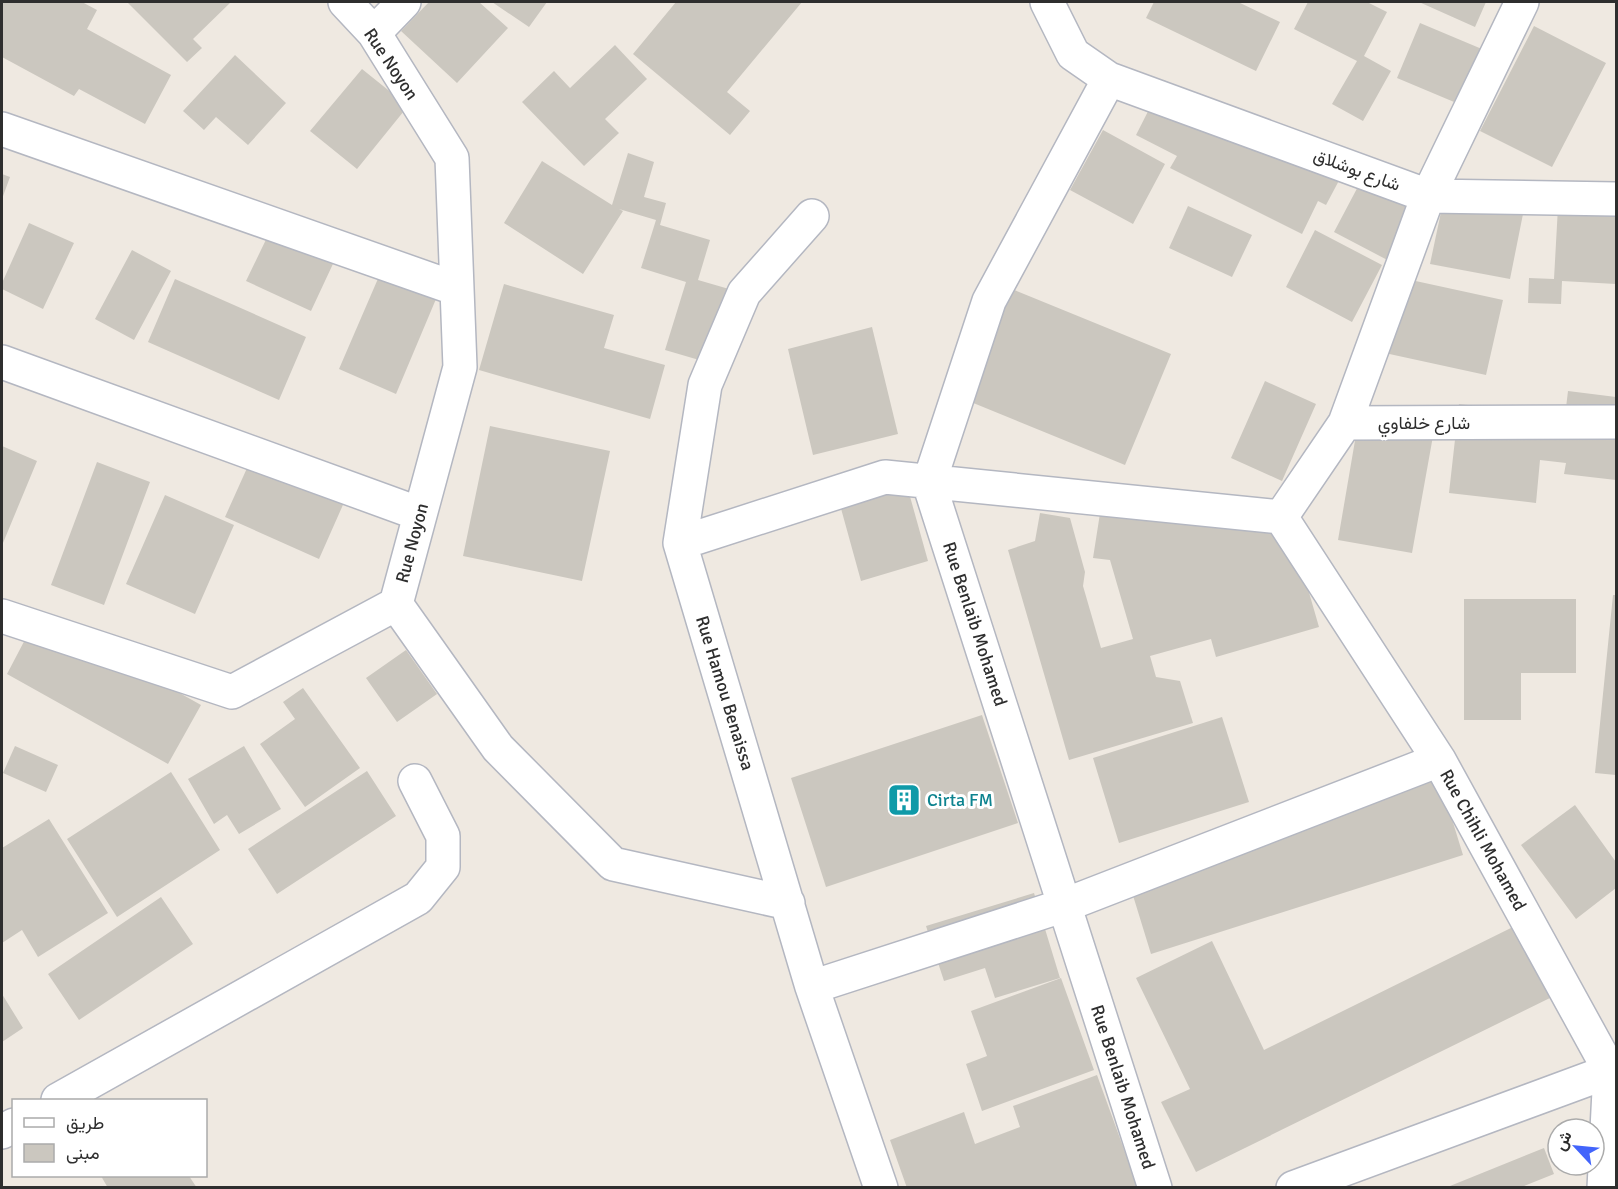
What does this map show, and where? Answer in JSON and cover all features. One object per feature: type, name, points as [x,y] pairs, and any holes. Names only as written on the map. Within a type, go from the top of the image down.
[{"type":"street","name":"Rue Noyon","points":[[345,2],[374,33],[452,158],[460,367],[396,603],[498,748],[613,864],[788,903]]},
{"type":"street","points":[[374,33],[404,2]]},
{"type":"street","name":"شارع بوشلاق","points":[[1047,2],[1073,54],[1109,80],[1428,196],[1617,199]]},
{"type":"street","points":[[680,543],[885,477],[1281,517],[1345,423],[1428,196],[1522,2]]},
{"type":"street","points":[[929,483],[989,301],[1109,80]]},
{"type":"street","points":[[2,129],[457,289]]},
{"type":"street","name":"Rue Hamou Benaissa","points":[[812,216],[744,293],[705,385],[680,543],[812,987],[881,1188]]},
{"type":"street","points":[[2,362],[420,514]]},
{"type":"street","name":"شارع خلفاوي","points":[[1345,423],[1617,422]]},
{"type":"street","name":"Rue Benlaib Mohamed","points":[[929,483],[1155,1188]]},
{"type":"street","name":"Rue Chihli Mohamed","points":[[1281,517],[1439,760],[1610,1071]]},
{"type":"street","points":[[2,616],[232,692],[396,603]]},
{"type":"street","points":[[812,987],[1065,905],[1439,760]]},
{"type":"street","points":[[62,1099],[418,898],[443,867],[443,836],[415,781]]},
{"type":"street","points":[[1293,1188],[1610,1071],[1604,1188]]},
{"type":"building","points":[[2,2],[82,2],[97,10],[87,29],[171,75],[145,124],[79,89],[74,96],[2,57]]},
{"type":"building","points":[[127,2],[231,2],[193,39],[202,48],[187,62]]},
{"type":"building","points":[[429,2],[479,2],[508,28],[457,83],[401,31]]},
{"type":"building","points":[[492,2],[547,2],[529,27]]},
{"type":"building","points":[[676,2],[802,2],[727,92],[750,111],[730,135],[633,54]]},
{"type":"building","points":[[1154,2],[1238,2],[1280,22],[1256,71],[1146,18]]},
{"type":"building","points":[[1308,2],[1367,2],[1387,12],[1364,56],[1391,71],[1363,121],[1332,104],[1357,61],[1294,29]]},
{"type":"building","points":[[1419,2],[1486,2],[1475,27]]},
{"type":"building","points":[[1420,23],[1489,52],[1466,107],[1397,78]]},
{"type":"building","points":[[1534,26],[1606,63],[1552,167],[1480,131]]},
{"type":"building","points":[[615,45],[647,79],[605,119],[619,133],[584,166],[522,102],[554,71],[570,88]]},
{"type":"building","points":[[235,55],[286,103],[248,145],[216,117],[204,130],[183,111]]},
{"type":"building","points":[[362,69],[408,106],[357,169],[310,131]]},
{"type":"building","points":[[1164,80],[1343,173],[1326,205],[1318,201],[1302,234],[1170,168],[1177,156],[1136,135]]},
{"type":"building","points":[[1103,130],[1165,164],[1133,224],[1070,190]]},
{"type":"building","points":[[628,153],[654,162],[644,197],[666,203],[660,225],[710,240],[698,280],[729,289],[706,362],[665,350],[686,282],[641,268],[656,220],[619,209],[623,211],[583,274],[504,223],[542,161],[612,205]]},
{"type":"building","points":[[2,174],[10,177],[2,199]]},
{"type":"building","points":[[1362,179],[1422,211],[1395,264],[1334,232]]},
{"type":"building","points":[[1444,198],[1523,214],[1510,279],[1430,264]]},
{"type":"building","points":[[1188,206],[1252,235],[1232,277],[1169,248]]},
{"type":"building","points":[[1558,207],[1616,210],[1616,284],[1562,281],[1561,304],[1528,303],[1529,278],[1554,279]]},
{"type":"building","points":[[275,221],[339,251],[311,311],[246,281]]},
{"type":"building","points":[[29,223],[74,243],[43,309],[2,289],[2,283]]},
{"type":"building","points":[[1315,230],[1382,265],[1352,322],[1286,287]]},
{"type":"building","points":[[132,250],[171,271],[134,340],[95,319]]},
{"type":"building","points":[[380,274],[436,299],[396,394],[339,369]]},
{"type":"building","points":[[1388,275],[1503,300],[1486,375],[1371,350]]},
{"type":"building","points":[[175,279],[306,337],[279,400],[148,342]]},
{"type":"building","points":[[504,284],[614,315],[604,348],[665,365],[650,419],[479,370]]},
{"type":"building","points":[[1012,289],[1171,354],[1125,465],[966,400]]},
{"type":"building","points":[[872,327],[898,434],[813,455],[788,349]]},
{"type":"building","points":[[1265,381],[1316,404],[1282,481],[1231,458]]},
{"type":"building","points":[[1568,391],[1616,397],[1616,480],[1564,474],[1566,463],[1540,460],[1536,503],[1449,493],[1459,404],[1565,416]]},
{"type":"building","points":[[1358,423],[1433,436],[1412,553],[1338,540]]},
{"type":"building","points":[[490,426],[610,451],[582,581],[463,556]]},
{"type":"building","points":[[2,446],[37,461],[3,543],[2,542]]},
{"type":"building","points":[[252,457],[346,498],[319,559],[225,517]]},
{"type":"building","points":[[97,462],[150,482],[104,605],[51,585]]},
{"type":"building","points":[[904,475],[928,561],[861,581],[837,494]]},
{"type":"building","points":[[165,495],[234,525],[195,614],[126,584]]},
{"type":"building","points":[[1101,507],[1288,520],[1319,627],[1216,657],[1211,639],[1150,656],[1156,677],[1180,681],[1193,723],[1069,760],[1008,550],[1035,541],[1040,513],[1070,518],[1085,572],[1083,586],[1101,648],[1133,639],[1110,560],[1093,558]]},
{"type":"building","points":[[1613,595],[1616,595],[1616,775],[1595,773]]},
{"type":"building","points":[[1464,599],[1576,599],[1576,673],[1521,673],[1521,720],[1464,720]]},
{"type":"building","points":[[29,632],[83,661],[92,644],[201,705],[168,764],[7,674]]},
{"type":"building","points":[[406,650],[437,694],[397,722],[366,678]]},
{"type":"building","points":[[303,688],[360,768],[305,807],[260,744],[295,719],[283,702]]},
{"type":"building","name":"Cirta FM","points":[[982,715],[1018,823],[826,887],[791,778]]},
{"type":"building","points":[[1222,717],[1249,802],[1119,843],[1093,758]]},
{"type":"building","points":[[15,746],[58,765],[46,792],[3,773]]},
{"type":"building","points":[[244,746],[281,809],[239,834],[227,815],[214,824],[188,779]]},
{"type":"building","points":[[367,771],[396,816],[277,894],[248,849]]},
{"type":"building","points":[[171,772],[220,850],[117,917],[67,839]]},
{"type":"building","points":[[1439,777],[1463,855],[1151,954],[1127,876]]},
{"type":"building","points":[[1575,805],[1616,862],[1616,888],[1576,919],[1521,845]]},
{"type":"building","points":[[49,819],[108,913],[38,957],[22,930],[2,943],[2,848]]},
{"type":"building","points":[[1034,893],[1060,978],[995,998],[985,968],[944,981],[926,926]]},
{"type":"building","points":[[161,897],[193,944],[79,1020],[48,974]]},
{"type":"building","points":[[1519,924],[1554,996],[1196,1172],[1161,1102],[1190,1089],[1136,978],[1212,941],[1264,1050]]},
{"type":"building","points":[[1061,978],[1094,1070],[982,1111],[966,1064],[987,1056],[971,1011]]},
{"type":"building","points":[[2,994],[23,1028],[2,1042]]},
{"type":"building","points":[[1097,1075],[1138,1188],[907,1188],[890,1140],[964,1112],[975,1144],[1020,1127],[1013,1106]]},
{"type":"building","points":[[1544,1148],[1546,1153],[1546,1177],[1519,1188],[1445,1188]]},
{"type":"building","points":[[102,1177],[190,1177],[197,1188],[108,1188]]},
{"type":"place","name":"Cirta FM","points":[[904,800]]}]
